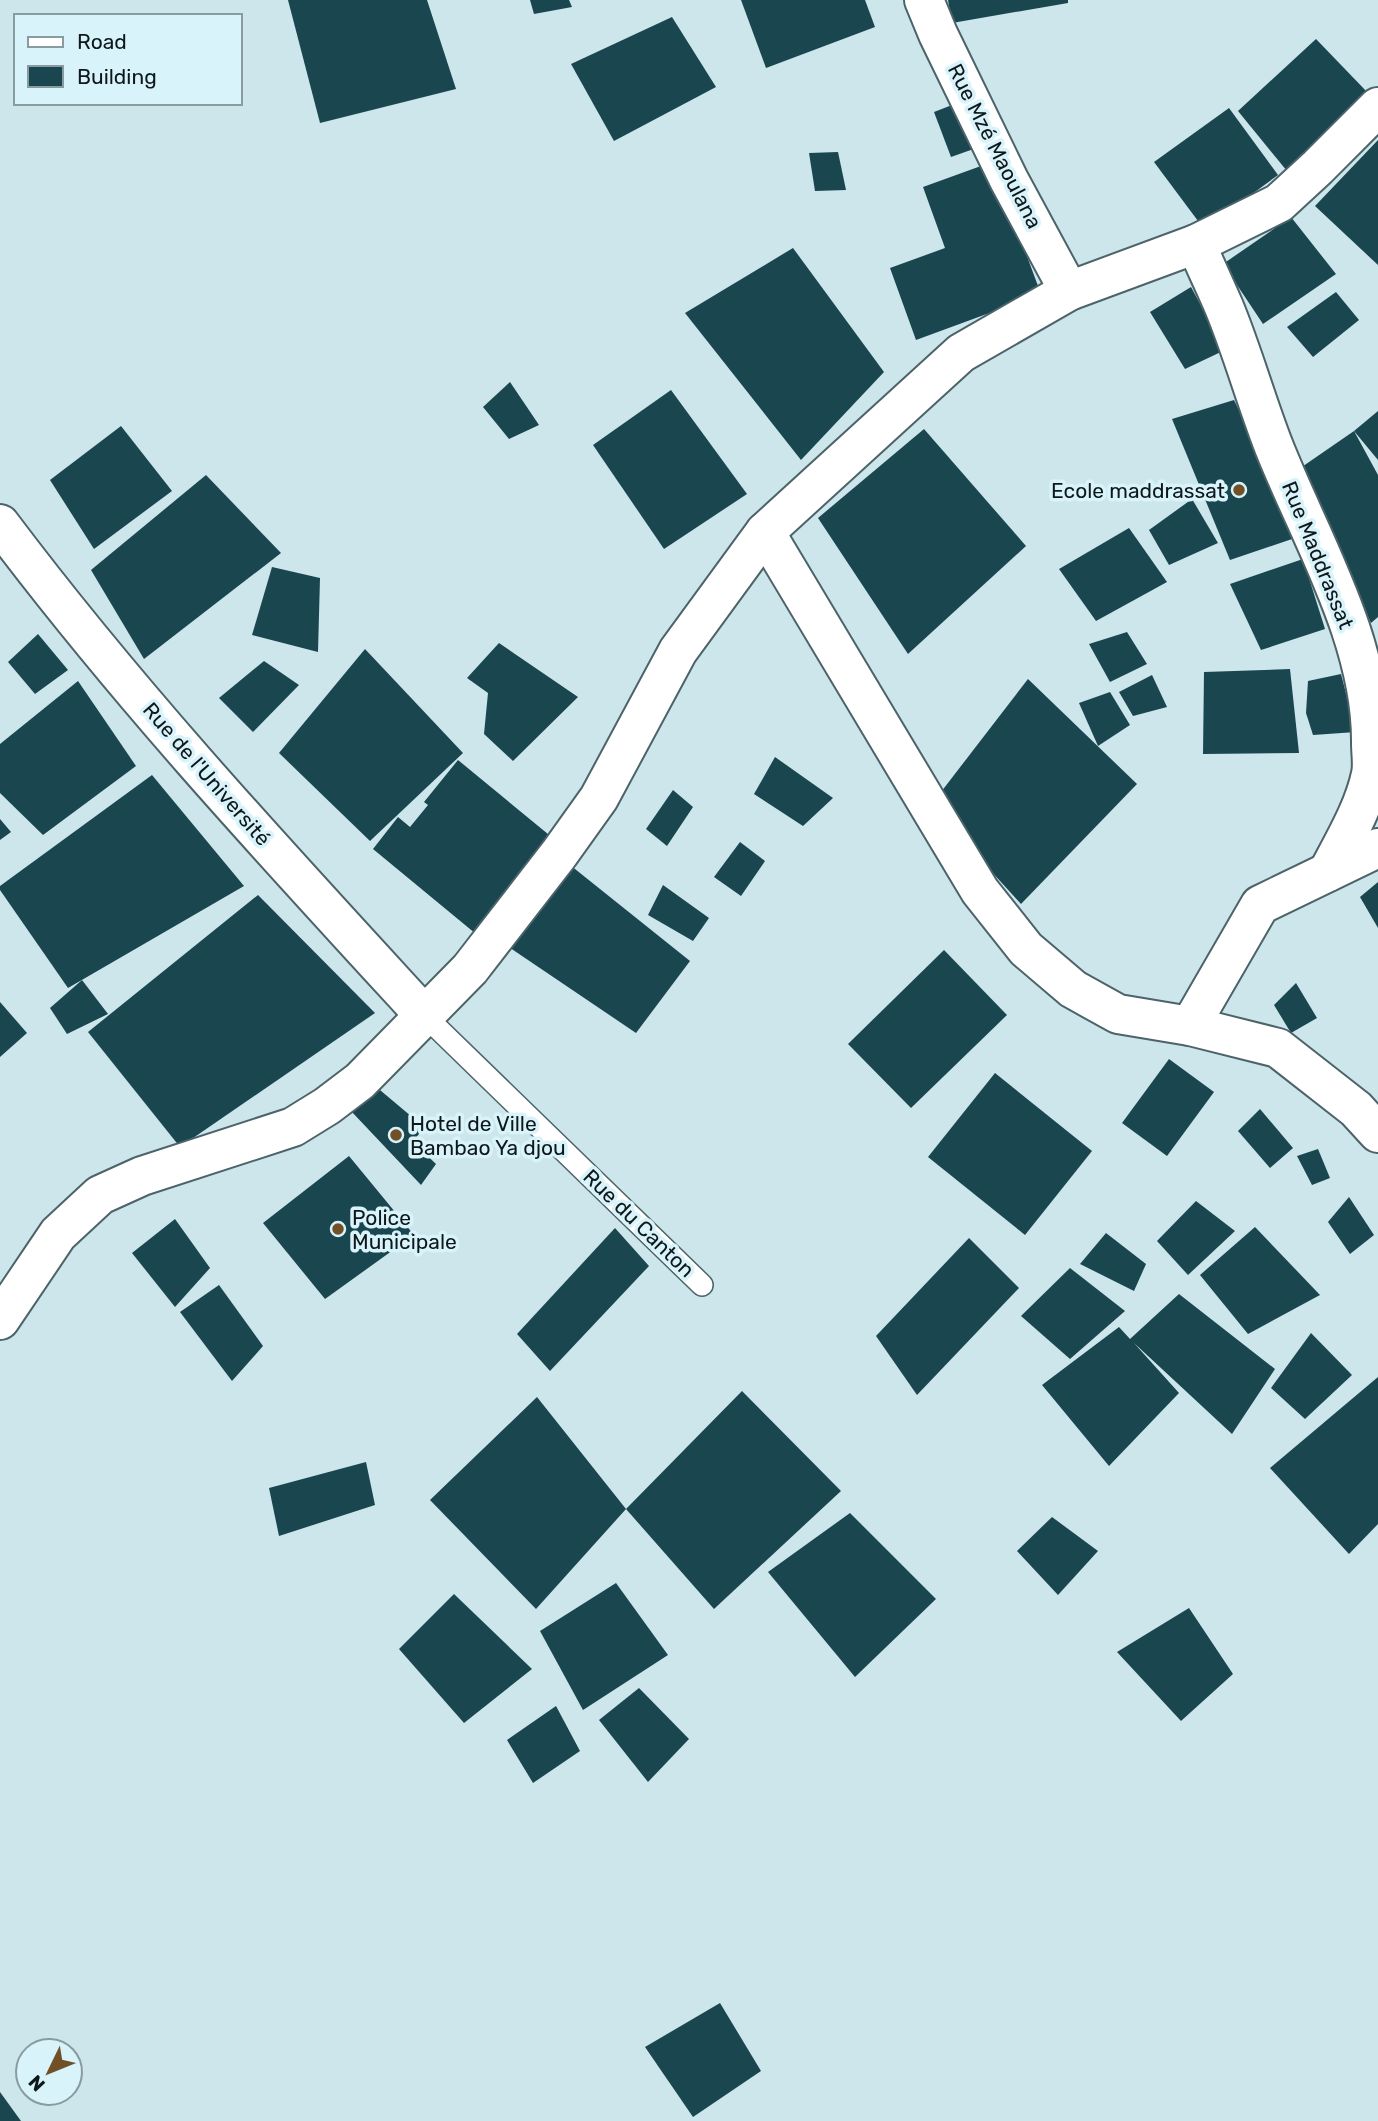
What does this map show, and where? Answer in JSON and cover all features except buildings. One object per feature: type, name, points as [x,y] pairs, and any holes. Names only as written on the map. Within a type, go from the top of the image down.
[{"type":"street","name":"Rue Mzé Maoulana","points":[[924,0],[1009,180],[1069,291]]},
{"type":"street","points":[[0,1320],[58,1234],[100,1195],[142,1176],[293,1127],[360,1081],[425,1016],[478,958],[599,798],[678,651],[765,532],[961,354],[1069,291],[1195,244],[1279,203],[1378,107]]},
{"type":"street","name":"Rue Maddrassat","points":[[1195,244],[1225,308],[1287,480],[1341,603],[1372,715],[1371,774],[1353,822],[1328,872]]},
{"type":"street","name":"Rue de l'Université","points":[[0,523],[42,579],[180,746],[425,1016]]},
{"type":"street","points":[[765,532],[980,891],[1026,949],[1073,989],[1118,1014],[1190,1026],[1279,1048],[1356,1109],[1378,1133]]},
{"type":"street","points":[[1190,1026],[1261,905],[1378,848]]},
{"type":"lane","name":"Rue du Canton","points":[[425,1016],[702,1285]]},
{"type":"place","name":"Ecole maddrassat","points":[[1239,490]]},
{"type":"place","name":"Hotel de Ville Bambao Ya djou","points":[[396,1135]]},
{"type":"place","name":"Police Municipale","points":[[338,1229]]}]
